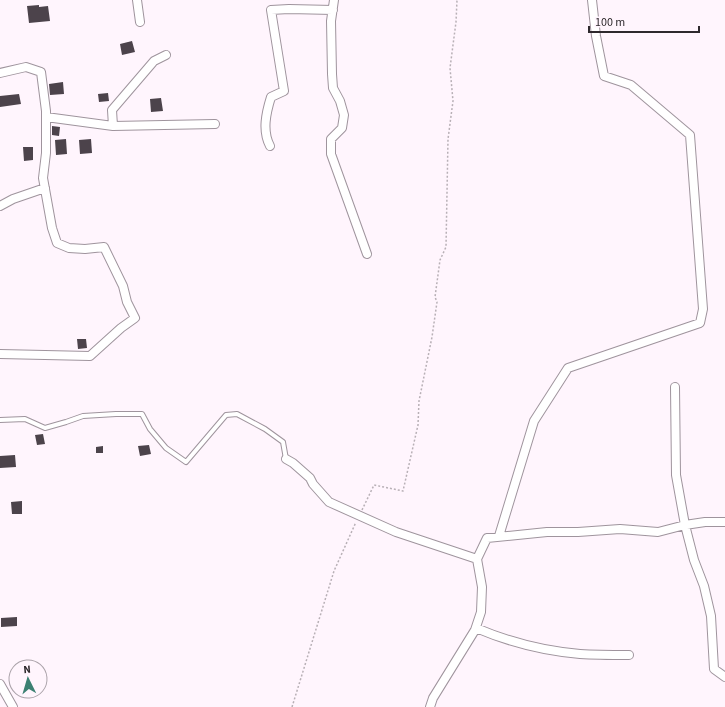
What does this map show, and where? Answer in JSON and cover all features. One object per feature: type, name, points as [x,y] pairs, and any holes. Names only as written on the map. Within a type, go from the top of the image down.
[{"type":"street","points":[[137,0],[140,22]]},
{"type":"street","points":[[334,0],[331,21],[333,88],[340,101],[344,115],[342,128],[331,139],[332,154],[367,254]]},
{"type":"street","points":[[500,536],[534,421],[568,368],[700,323],[703,309],[690,135],[631,85],[604,76],[596,36],[592,0]]},
{"type":"street","points":[[270,146],[266,140],[266,113],[271,97],[284,91],[271,10],[333,10]]},
{"type":"street","points":[[113,126],[112,110],[154,61],[166,55]]},
{"type":"street","points":[[0,73],[26,68],[41,72],[46,118],[46,153],[43,178],[52,228],[57,243],[69,248],[85,249],[104,247],[123,286],[127,302],[135,318],[121,328],[90,356],[0,354]]},
{"type":"street","points":[[46,118],[113,126],[215,124]]},
{"type":"street","points":[[0,206],[14,199],[45,188]]},
{"type":"street","points":[[676,387],[676,475],[685,525],[694,560],[704,586],[711,616],[714,669],[725,677]]},
{"type":"street","points":[[286,459],[310,478],[313,484],[329,502],[396,532],[477,559]]},
{"type":"street","points":[[430,707],[433,698],[476,628],[481,612],[482,587],[477,559],[486,538],[547,532],[578,532],[620,529],[658,532],[685,525],[705,522],[725,522]]},
{"type":"street","points":[[476,628],[499,638],[531,646],[580,654],[629,655]]},
{"type":"street","points":[[0,684],[12,707]]},
{"type":"lane","points":[[0,420],[25,419],[45,428],[83,416],[142,414],[150,429],[166,448],[186,462],[226,415],[237,414],[265,429],[283,442],[286,459]]},
{"type":"path","points":[[432,337],[437,302],[435,297],[440,260],[446,247],[448,139],[453,101],[450,68],[456,22],[456,0]]},
{"type":"building","points":[[39,5],[39,7],[48,6],[50,21],[29,23],[27,6]]},
{"type":"building","points":[[132,41],[135,52],[122,55],[120,44]]},
{"type":"building","points":[[63,82],[64,94],[50,95],[49,84]]},
{"type":"building","points":[[108,93],[109,101],[99,102],[98,94]]},
{"type":"building","points":[[19,94],[21,104],[0,107],[0,96]]},
{"type":"building","points":[[161,98],[163,111],[151,112],[150,99]]},
{"type":"building","points":[[52,126],[60,127],[59,136],[52,135]]},
{"type":"building","points":[[66,139],[67,154],[56,155],[55,140]]},
{"type":"building","points":[[91,139],[92,153],[80,154],[79,140]]},
{"type":"building","points":[[23,147],[33,147],[33,160],[24,161]]},
{"type":"building","points":[[77,339],[86,339],[87,348],[78,349]]},
{"type":"building","points":[[43,434],[45,444],[37,445],[35,435]]},
{"type":"building","points":[[149,445],[151,454],[140,456],[138,446]]},
{"type":"building","points":[[103,446],[103,453],[96,453],[96,447]]},
{"type":"building","points":[[15,455],[16,467],[0,468],[0,456]]},
{"type":"building","points":[[22,501],[22,514],[12,514],[11,502]]},
{"type":"building","points":[[17,617],[17,626],[1,627],[1,618]]}]
